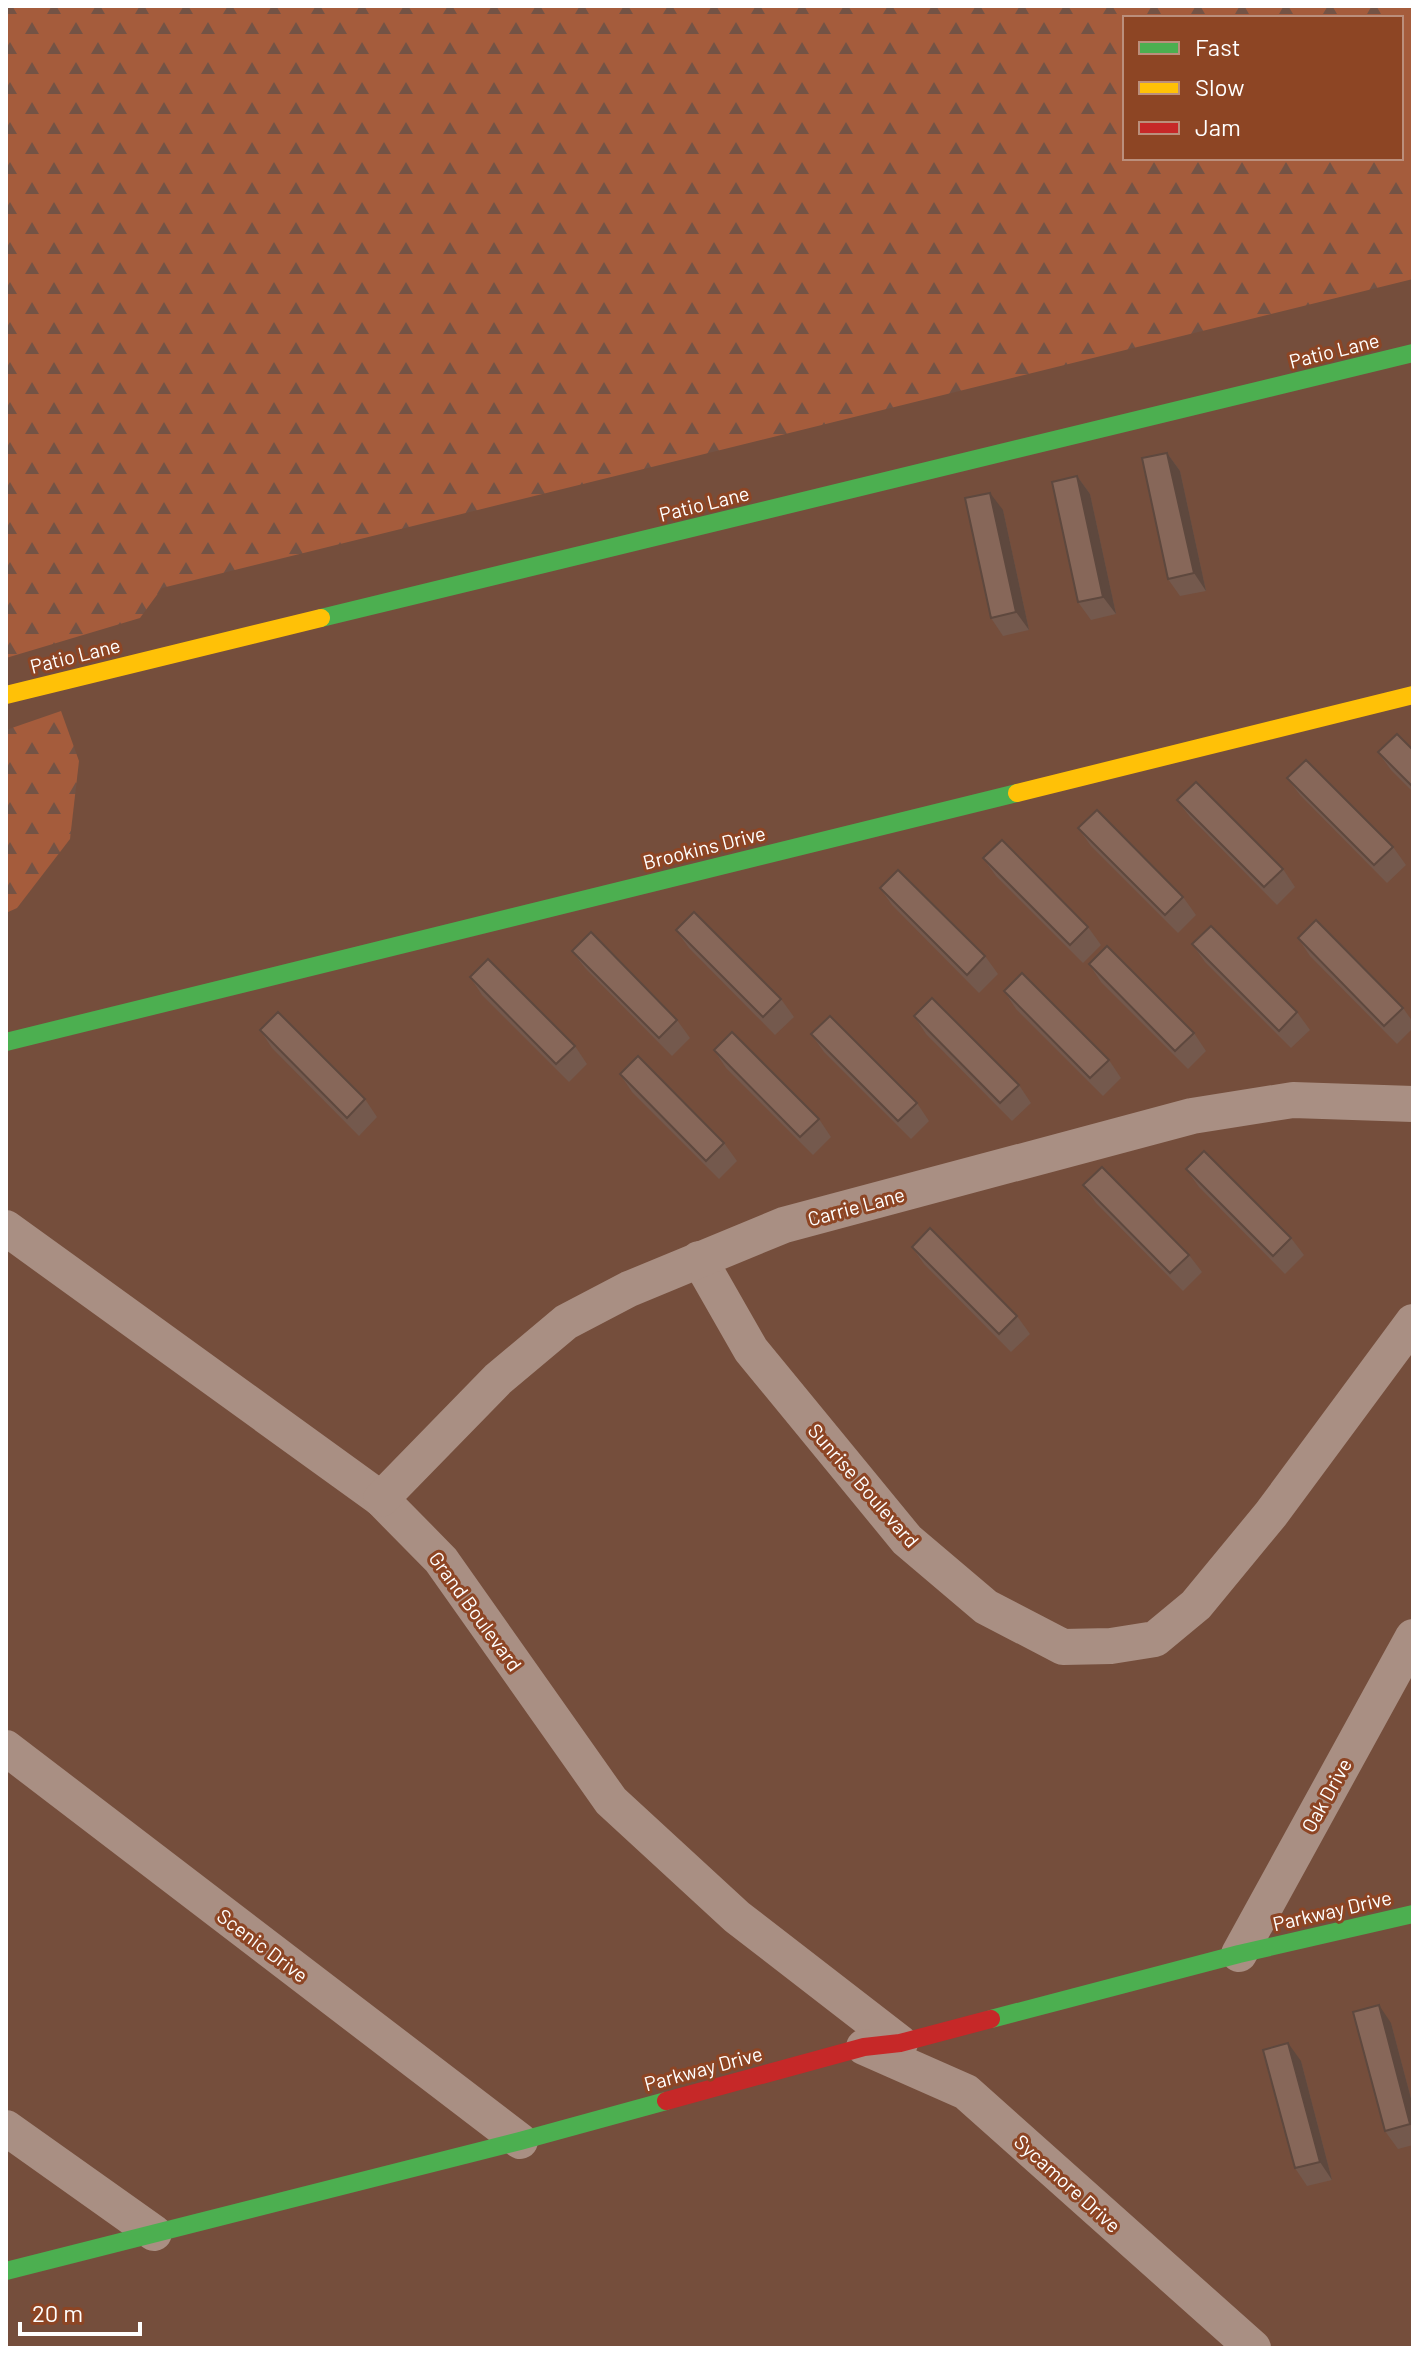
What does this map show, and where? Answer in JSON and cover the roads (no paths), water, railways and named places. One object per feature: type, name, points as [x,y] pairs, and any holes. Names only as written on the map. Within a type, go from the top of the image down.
[{"type":"street","name":"Patio Lane","points":[[6,695],[1413,353]]},
{"type":"street","name":"Brookins Drive","points":[[6,1042],[1413,695]]},
{"type":"street","name":"Carrie Lane","points":[[381,1499],[498,1379],[566,1322],[629,1289],[784,1225],[1192,1116],[1293,1100],[1413,1104]]},
{"type":"street","name":"Grand Boulevard","points":[[6,1228],[381,1499],[441,1560],[611,1801],[737,1917],[900,2043]]},
{"type":"street","name":"Sunrise Boulevard","points":[[699,1259],[751,1350],[907,1540],[986,1607],[1063,1647],[1111,1646],[1155,1639],[1196,1605],[1271,1514],[1413,1322]]},
{"type":"street","name":"Oak Drive","points":[[1239,1954],[1413,1637]]},
{"type":"street","name":"Scenic Drive","points":[[6,1748],[520,2141]]},
{"type":"street","name":"Parkway Drive","points":[[6,2271],[520,2141],[864,2047],[900,2043],[1239,1954],[1413,1914]]},
{"type":"street","name":"Sycamore Drive","points":[[864,2047],[966,2092],[1253,2348]]},
{"type":"street","points":[[6,2128],[154,2233]]}]
